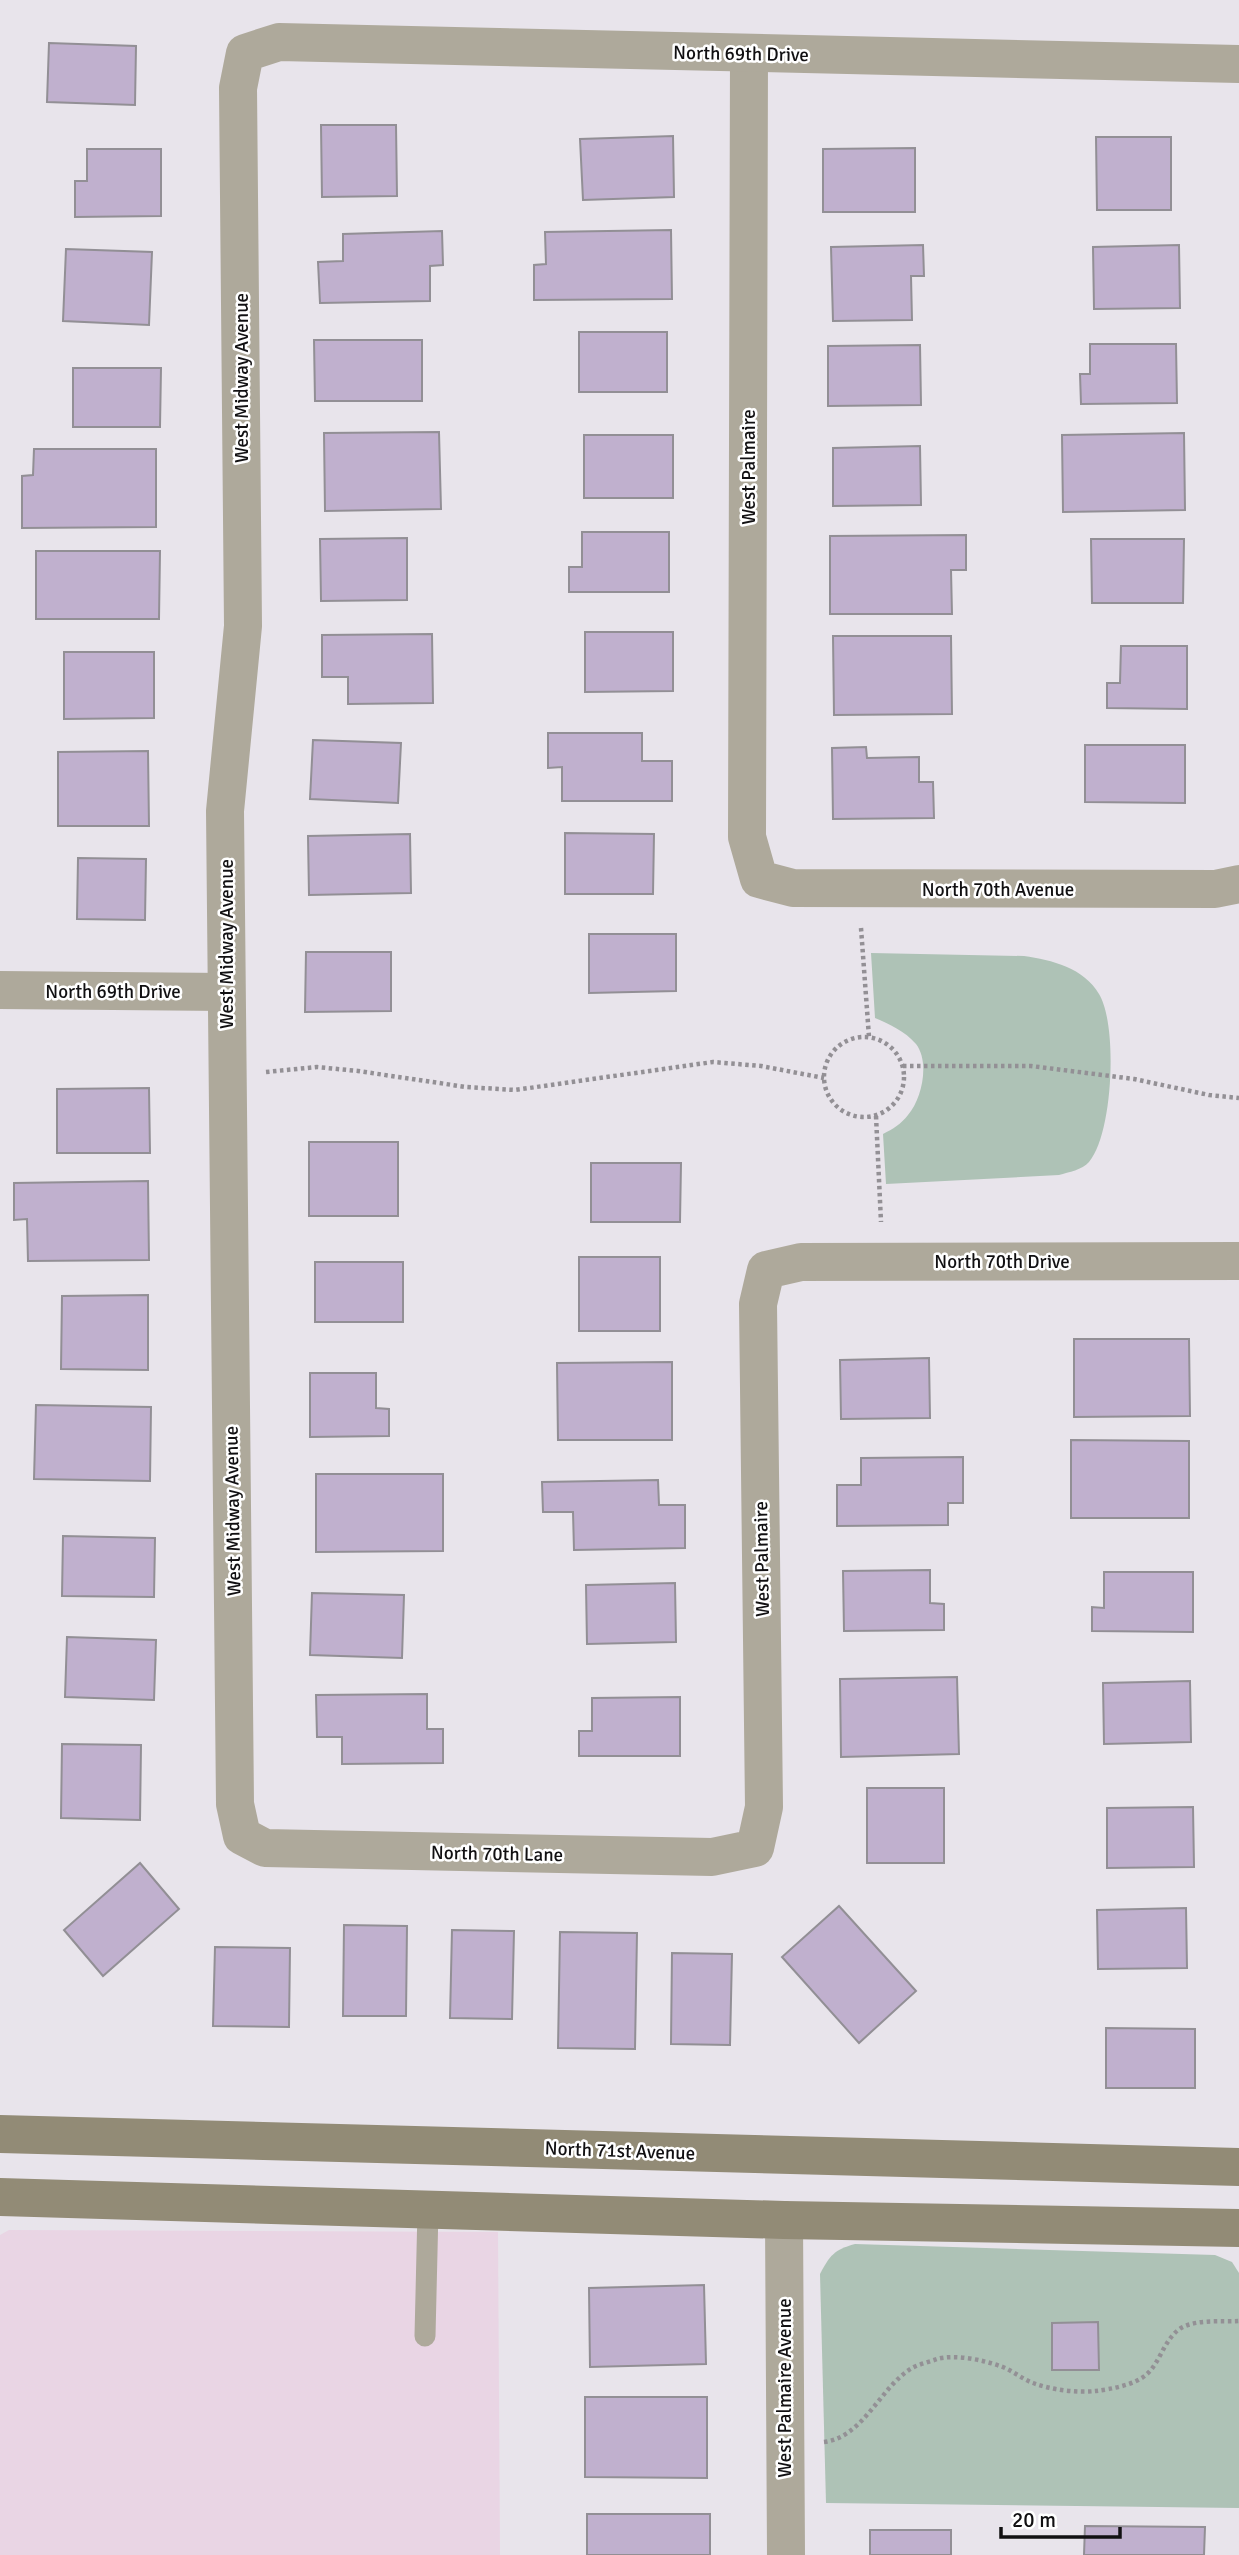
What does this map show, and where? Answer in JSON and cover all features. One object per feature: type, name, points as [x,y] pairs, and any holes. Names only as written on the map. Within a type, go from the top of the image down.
[{"type":"street","name":"North 69th Drive","points":[[245,53],[279,42],[1239,64]]},
{"type":"street","name":"West Midway Avenue","points":[[242,1836],[235,1804],[225,811],[243,626],[238,88],[245,53]]},
{"type":"street","name":"West Palmaire","points":[[749,53],[747,837],[758,879]]},
{"type":"street","name":"North 70th Avenue","points":[[758,879],[793,888],[1215,889],[1239,884]]},
{"type":"street","name":"North 69th Drive","points":[[0,990],[226,992]]},
{"type":"street","name":"North 70th Drive","points":[[766,1270],[801,1262],[1239,1261]]},
{"type":"street","name":"West Palmaire","points":[[755,1848],[764,1807],[758,1304],[766,1270]]},
{"type":"street","name":"North 70th Lane","points":[[242,1836],[265,1849],[712,1857],[755,1848]]},
{"type":"street","name":"North 71st Avenue","points":[[0,2134],[1239,2167]]},
{"type":"street","points":[[0,2197],[784,2220],[1239,2228]]},
{"type":"street","name":"West Palmaire Avenue","points":[[784,2220],[786,2555]]},
{"type":"lane","points":[[425,2336],[428,2210]]},
{"type":"path","points":[[861,888],[869,1037]]},
{"type":"path","points":[[869,1037],[892,1048],[903,1066],[902,1091],[897,1101],[876,1115],[853,1116],[841,1110],[827,1091],[824,1078],[828,1058],[835,1049],[853,1038],[869,1037]]},
{"type":"path","points":[[227,1067],[268,1072],[317,1067],[466,1087],[515,1090],[713,1062],[761,1066],[824,1078]]},
{"type":"path","points":[[903,1066],[1031,1066],[1134,1079],[1209,1095],[1239,1098]]},
{"type":"path","points":[[876,1115],[883,1262]]},
{"type":"path","points":[[785,2447],[833,2441],[862,2421],[912,2368],[941,2358],[967,2359],[1000,2366],[1033,2383],[1068,2391],[1094,2391],[1126,2385],[1146,2375],[1171,2335],[1184,2327],[1200,2323],[1239,2321]]},
{"type":"shaded area","points":[[9,2230],[498,2232],[500,2555],[0,2555],[0,2235]]},
{"type":"green space","points":[[871,953],[1024,956],[1066,967],[1093,985],[1105,1009],[1111,1053],[1108,1105],[1097,1148],[1089,1162],[1079,1169],[1059,1175],[886,1184],[883,1134],[900,1124],[913,1108],[920,1090],[923,1060],[912,1039],[875,1018]]},
{"type":"green space","points":[[855,2244],[1215,2255],[1232,2262],[1239,2273],[1239,2508],[826,2503],[820,2274],[833,2254]]},
{"type":"building","points":[[49,43],[136,46],[135,105],[47,102]]},
{"type":"building","points":[[321,125],[396,125],[397,196],[322,197]]},
{"type":"building","points":[[673,136],[674,197],[583,200],[580,139]]},
{"type":"building","points":[[1096,137],[1171,137],[1171,210],[1097,210]]},
{"type":"building","points":[[915,148],[915,212],[823,212],[823,149]]},
{"type":"building","points":[[87,149],[161,149],[161,216],[75,217],[75,181],[87,181]]},
{"type":"building","points":[[671,230],[672,299],[534,300],[534,265],[546,264],[545,232]]},
{"type":"building","points":[[442,231],[443,265],[430,266],[430,301],[320,303],[318,262],[343,261],[343,234]]},
{"type":"building","points":[[923,245],[924,276],[911,276],[912,320],[833,321],[831,247]]},
{"type":"building","points":[[1179,245],[1180,308],[1094,309],[1093,247]]},
{"type":"building","points":[[66,249],[152,252],[149,325],[63,321]]},
{"type":"building","points":[[579,332],[667,332],[667,392],[579,392]]},
{"type":"building","points":[[314,340],[422,340],[422,401],[315,401]]},
{"type":"building","points":[[1090,344],[1176,344],[1177,403],[1081,404],[1080,374],[1090,374]]},
{"type":"building","points":[[920,345],[921,405],[828,406],[828,346]]},
{"type":"building","points":[[73,368],[161,368],[160,427],[73,427]]},
{"type":"building","points":[[439,432],[441,509],[325,511],[324,433]]},
{"type":"building","points":[[1184,433],[1185,510],[1063,512],[1062,435]]},
{"type":"building","points":[[584,435],[673,435],[673,498],[584,498]]},
{"type":"building","points":[[920,446],[921,505],[833,506],[833,448]]},
{"type":"building","points":[[34,449],[156,449],[156,527],[22,528],[22,476],[33,475]]},
{"type":"building","points":[[582,532],[669,532],[669,592],[569,592],[569,567],[582,567]]},
{"type":"building","points":[[966,535],[966,570],[951,570],[952,614],[830,614],[830,536]]},
{"type":"building","points":[[407,538],[407,600],[321,601],[320,539]]},
{"type":"building","points":[[1091,539],[1184,539],[1183,603],[1092,603]]},
{"type":"building","points":[[36,551],[160,551],[159,619],[36,619]]},
{"type":"building","points":[[585,632],[673,632],[673,691],[585,692]]},
{"type":"building","points":[[432,634],[433,703],[348,704],[348,677],[322,677],[322,635]]},
{"type":"building","points":[[833,636],[951,636],[952,714],[834,715]]},
{"type":"building","points":[[1121,646],[1187,646],[1187,709],[1107,708],[1107,683],[1120,683]]},
{"type":"building","points":[[64,652],[154,652],[154,718],[64,719]]},
{"type":"building","points":[[548,733],[642,733],[642,761],[672,761],[672,801],[562,801],[562,767],[548,768]]},
{"type":"building","points":[[313,740],[401,743],[398,803],[310,799]]},
{"type":"building","points":[[1085,745],[1185,745],[1185,803],[1085,802]]},
{"type":"building","points":[[866,747],[867,758],[919,757],[919,782],[933,782],[934,818],[833,819],[832,748]]},
{"type":"building","points":[[148,751],[149,826],[58,826],[58,752]]},
{"type":"building","points":[[565,833],[654,834],[653,894],[565,894]]},
{"type":"building","points":[[410,834],[411,893],[309,895],[308,836]]},
{"type":"building","points":[[78,858],[146,859],[145,920],[77,919]]},
{"type":"building","points":[[589,934],[676,934],[676,991],[589,993]]},
{"type":"building","points":[[306,952],[391,952],[391,1011],[305,1012]]},
{"type":"building","points":[[149,1088],[150,1153],[57,1153],[57,1089]]},
{"type":"building","points":[[309,1142],[398,1142],[398,1216],[309,1216]]},
{"type":"building","points":[[591,1163],[681,1163],[680,1222],[591,1222]]},
{"type":"building","points":[[148,1181],[149,1260],[28,1261],[27,1219],[14,1220],[14,1183]]},
{"type":"building","points":[[579,1257],[660,1257],[660,1331],[579,1331]]},
{"type":"building","points":[[315,1262],[403,1262],[403,1322],[315,1322]]},
{"type":"building","points":[[148,1295],[148,1370],[61,1369],[62,1296]]},
{"type":"building","points":[[1074,1339],[1189,1339],[1190,1416],[1074,1417]]},
{"type":"building","points":[[929,1358],[930,1418],[841,1419],[840,1360]]},
{"type":"building","points":[[672,1362],[672,1440],[558,1440],[557,1363]]},
{"type":"building","points":[[310,1373],[376,1373],[376,1408],[389,1409],[389,1436],[310,1437]]},
{"type":"building","points":[[36,1405],[151,1407],[150,1481],[34,1479]]},
{"type":"building","points":[[1071,1440],[1189,1441],[1189,1518],[1071,1518]]},
{"type":"building","points":[[963,1457],[963,1503],[948,1503],[948,1525],[837,1526],[837,1485],[861,1485],[861,1458]]},
{"type":"building","points":[[316,1474],[443,1474],[443,1551],[316,1552]]},
{"type":"building","points":[[658,1480],[659,1505],[685,1505],[685,1548],[574,1550],[573,1512],[543,1512],[542,1482]]},
{"type":"building","points":[[63,1536],[155,1538],[154,1597],[62,1596]]},
{"type":"building","points":[[930,1570],[930,1603],[944,1604],[944,1630],[844,1631],[843,1571]]},
{"type":"building","points":[[1104,1572],[1193,1572],[1193,1632],[1092,1631],[1092,1607],[1104,1608]]},
{"type":"building","points":[[675,1583],[676,1642],[587,1644],[586,1585]]},
{"type":"building","points":[[312,1593],[404,1595],[402,1658],[310,1655]]},
{"type":"building","points":[[67,1637],[156,1640],[154,1700],[65,1697]]},
{"type":"building","points":[[957,1677],[959,1754],[841,1757],[840,1679]]},
{"type":"building","points":[[1190,1681],[1191,1742],[1104,1744],[1103,1683]]},
{"type":"building","points":[[427,1694],[427,1729],[443,1729],[443,1763],[342,1764],[342,1737],[317,1737],[316,1695]]},
{"type":"building","points":[[680,1697],[680,1756],[579,1756],[579,1731],[592,1731],[592,1698]]},
{"type":"building","points":[[62,1744],[141,1745],[140,1820],[61,1818]]},
{"type":"building","points":[[867,1788],[944,1788],[944,1863],[867,1863]]},
{"type":"building","points":[[1193,1807],[1194,1867],[1107,1868],[1107,1808]]},
{"type":"building","points":[[140,1863],[179,1909],[103,1976],[64,1930]]},
{"type":"building","points":[[839,1906],[916,1991],[859,2043],[782,1957]]},
{"type":"building","points":[[1186,1908],[1187,1968],[1098,1969],[1097,1910]]},
{"type":"building","points":[[344,1925],[407,1926],[406,2016],[343,2016]]},
{"type":"building","points":[[452,1930],[514,1931],[512,2019],[450,2018]]},
{"type":"building","points":[[560,1932],[637,1933],[635,2049],[558,2048]]},
{"type":"building","points":[[215,1947],[290,1948],[289,2027],[213,2026]]},
{"type":"building","points":[[672,1953],[732,1954],[730,2045],[671,2044]]},
{"type":"building","points":[[1106,2028],[1195,2029],[1195,2088],[1106,2088]]},
{"type":"building","points":[[704,2285],[706,2364],[590,2367],[589,2288]]},
{"type":"building","points":[[1098,2322],[1099,2370],[1052,2370],[1052,2323]]},
{"type":"building","points":[[585,2397],[707,2397],[707,2478],[585,2477]]},
{"type":"building","points":[[587,2514],[710,2514],[710,2555],[587,2555]]},
{"type":"building","points":[[1085,2526],[1205,2527],[1204,2555],[1084,2555]]},
{"type":"building","points":[[870,2530],[951,2530],[951,2555],[870,2555]]}]
